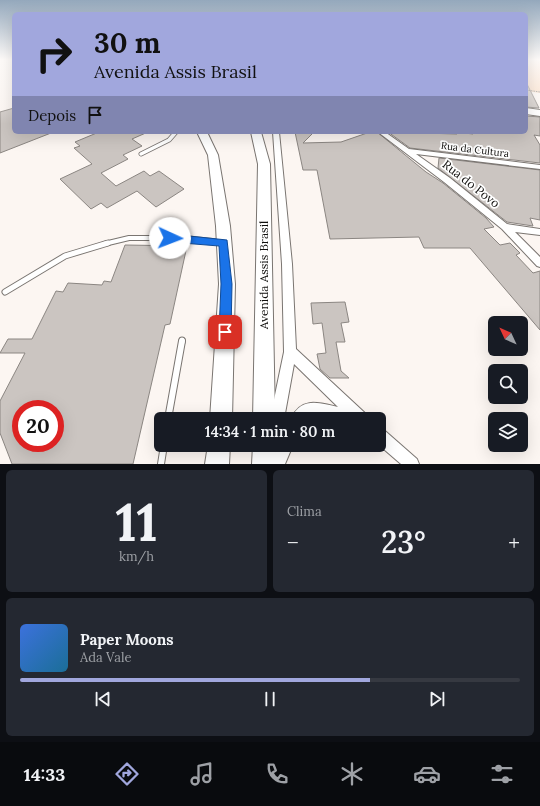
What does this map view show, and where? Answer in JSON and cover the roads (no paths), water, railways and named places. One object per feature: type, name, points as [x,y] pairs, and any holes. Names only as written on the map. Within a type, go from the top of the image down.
[{"type":"main road","points":[[528,111],[540,113]]},
{"type":"main road","points":[[203,134],[213,155],[224,242],[227,284],[222,412]]},
{"type":"main road","name":"Avenida Assis Brasil","points":[[257,134],[260,142],[264,164],[264,412]]},
{"type":"main road","points":[[217,464],[218,452]]},
{"type":"main road","points":[[264,452],[264,464]]},
{"type":"street","points":[[276,134],[287,264],[290,352],[278,412]]},
{"type":"street","name":"Rua do Povo","points":[[384,134],[408,151],[505,227],[540,263]]},
{"type":"street","name":"Rua da Cultura","points":[[408,151],[540,167]]},
{"type":"street","points":[[505,227],[540,232]]},
{"type":"street","points":[[290,352],[354,412]]},
{"type":"street","points":[[306,412],[314,408],[332,412]]},
{"type":"street","points":[[386,441],[412,464]]},
{"type":"street","points":[[269,464],[271,452]]},
{"type":"street","points":[[276,464],[282,452]]},
{"type":"lane","points":[[141,154],[170,140],[174,134]]},
{"type":"lane","points":[[5,292],[65,256],[129,238],[184,238],[224,242]]},
{"type":"lane","points":[[169,412],[182,340]]},
{"type":"lane","points":[[161,464],[163,452]]}]
